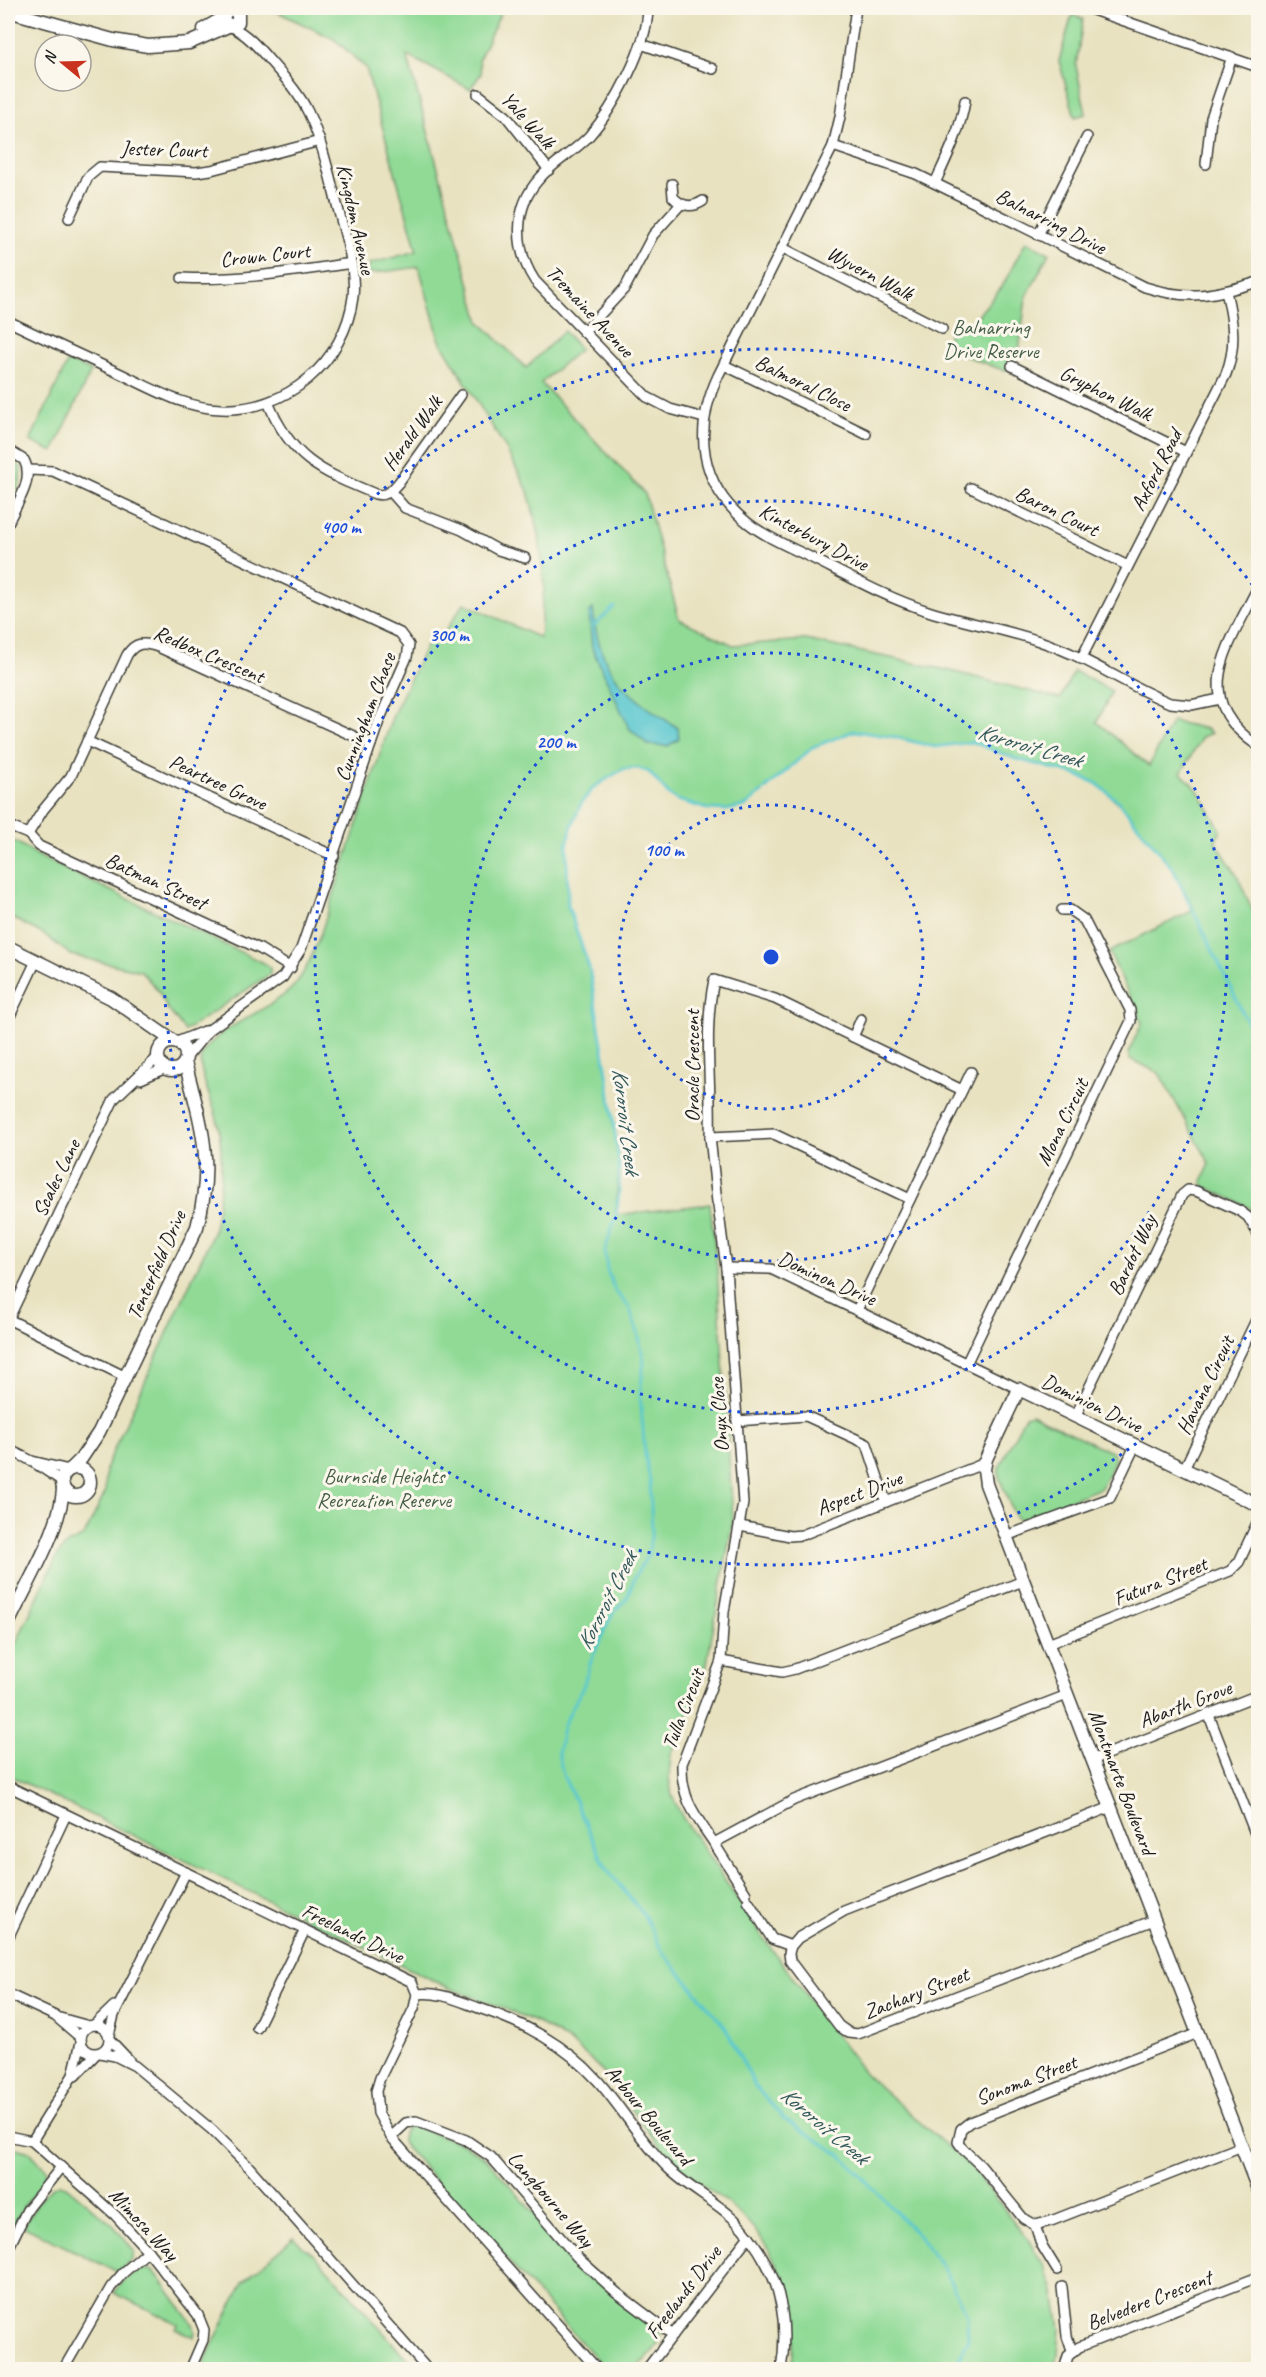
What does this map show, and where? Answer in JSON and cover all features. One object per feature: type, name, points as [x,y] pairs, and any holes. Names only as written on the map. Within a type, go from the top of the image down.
[{"type":"street","name":"Tremaine Avenue","points":[[648,8],[646,29],[641,44],[619,90],[598,125],[587,138],[549,170],[531,189],[523,206],[519,228],[521,249],[528,271],[535,280],[648,397],[669,409],[704,418]]},
{"type":"street","name":"Kinterbury Drive","points":[[856,8],[840,117],[833,146],[712,388],[704,418],[705,456],[716,486],[736,513],[758,530],[852,579],[908,604],[1043,642],[1170,703],[1191,705],[1220,699]]},
{"type":"street","points":[[1087,8],[1258,67]]},
{"type":"street","points":[[8,11],[135,45],[189,44],[203,39],[234,16]]},
{"type":"street","name":"Kingdom Avenue","points":[[8,321],[194,406],[237,409],[268,402],[286,394],[319,369],[336,346],[346,323],[352,298],[352,263],[320,141],[308,112],[292,86],[250,39],[234,16]]},
{"type":"street","points":[[641,44],[713,69]]},
{"type":"street","points":[[1206,164],[1211,118],[1232,57]]},
{"type":"street","name":"Yale Walk","points":[[478,94],[506,116],[549,170]]},
{"type":"street","points":[[935,183],[961,126],[964,100]]},
{"type":"street","points":[[1038,235],[1087,137]]},
{"type":"street","name":"Jester Court","points":[[69,218],[88,177],[100,166],[196,172],[320,141]]},
{"type":"street","name":"Balnarring Drive","points":[[833,146],[908,171],[935,183],[1130,280],[1160,292],[1203,296],[1258,282]]},
{"type":"street","points":[[672,184],[674,197],[681,204],[692,206],[703,201]]},
{"type":"street","points":[[584,332],[625,288],[653,235],[681,204]]},
{"type":"street","name":"Wyvern Walk","points":[[783,248],[942,329]]},
{"type":"street","name":"Crown Court","points":[[182,278],[262,277],[352,263]]},
{"type":"street","name":"Axford Road","points":[[1081,659],[1230,362],[1234,324],[1226,291]]},
{"type":"street","name":"Balmoral Close","points":[[724,364],[866,435]]},
{"type":"street","name":"Gryphon Walk","points":[[1012,366],[1186,452]]},
{"type":"street","name":"Herald Walk","points":[[391,492],[461,395]]},
{"type":"street","points":[[268,402],[285,436],[302,456],[323,469],[375,494],[384,495],[391,492],[405,508],[462,530],[498,550],[525,558]]},
{"type":"street","points":[[8,450],[24,460],[28,470],[26,483],[8,522]]},
{"type":"street","name":"Cunningham Chase","points":[[28,470],[53,471],[404,636],[409,645],[407,657],[385,704],[310,927],[291,968],[270,988],[209,1030],[175,1042]]},
{"type":"street","name":"Baron Court","points":[[971,488],[1128,566]]},
{"type":"street","points":[[1258,587],[1222,661],[1218,680],[1224,710],[1234,725],[1258,746]]},
{"type":"street","name":"Redbox Crescent","points":[[28,834],[71,776],[127,655],[134,645],[142,643],[158,647],[371,744]]},
{"type":"street","name":"Peartree Grove","points":[[87,741],[334,856]]},
{"type":"street","name":"Batman Street","points":[[8,826],[28,834],[39,846],[266,952],[291,968]]},
{"type":"street","name":"Mona Circuit","points":[[966,1364],[1131,1021],[1130,1010],[1084,920],[1070,910],[1062,910]]},
{"type":"street","points":[[8,947],[111,998],[141,1021],[184,1047],[186,1060],[179,1068],[168,1069],[141,1021]]},
{"type":"street","points":[[8,1020],[36,961]]},
{"type":"street","points":[[714,980],[720,970]]},
{"type":"street","name":"Oracle Crescent","points":[[910,1199],[774,1134],[710,1137],[707,1030],[714,980],[775,999],[962,1090]]},
{"type":"street","points":[[853,1037],[861,1019]]},
{"type":"street","name":"Cunningham Chase","points":[[186,1060],[209,1030]]},
{"type":"street","points":[[158,1054],[164,1044],[175,1042]]},
{"type":"street","name":"Scales Lane","points":[[126,1088],[158,1054]]},
{"type":"street","name":"Tenterfield Drive","points":[[70,1469],[81,1459],[99,1432],[191,1244],[202,1209],[206,1157],[203,1131],[186,1060]]},
{"type":"street","name":"Scales Lane","points":[[8,1319],[117,1094],[168,1069]]},
{"type":"street","name":"Tenterfield Drive","points":[[168,1069],[181,1080],[197,1106]]},
{"type":"street","points":[[857,1310],[971,1072]]},
{"type":"street","name":"Onyx Close","points":[[710,1137],[726,1268],[743,1503],[724,1612],[721,1661]]},
{"type":"street","name":"Bardot Way","points":[[1075,1417],[1182,1195],[1188,1190],[1196,1191],[1240,1211],[1248,1217],[1258,1234]]},
{"type":"street","name":"Dominon Drive","points":[[726,1268],[771,1269],[909,1335]]},
{"type":"street","name":"Havana Circuit","points":[[1184,1469],[1258,1316]]},
{"type":"street","points":[[8,1319],[126,1377]]},
{"type":"street","name":"Dominion Drive","points":[[909,1335],[1258,1505]]},
{"type":"street","name":"Montmarte Boulevard","points":[[1019,1389],[986,1459],[984,1469],[986,1484],[1258,2189]]},
{"type":"street","points":[[737,1421],[806,1416],[867,1444],[886,1502]]},
{"type":"street","name":"Tenterfield Drive","points":[[89,1477],[92,1454],[99,1432]]},
{"type":"street","points":[[1006,1536],[1110,1498],[1136,1446]]},
{"type":"street","points":[[8,1449],[32,1461],[62,1483],[71,1495],[83,1495]]},
{"type":"street","name":"Aspect Drive","points":[[740,1526],[790,1536],[802,1535],[980,1465],[986,1459]]},
{"type":"street","points":[[32,1461],[81,1469],[89,1477],[89,1488],[71,1506],[46,1542]]},
{"type":"street","points":[[8,1624],[60,1508],[64,1475],[70,1469]]},
{"type":"street","name":"Futura Street","points":[[1048,1644],[1230,1571],[1239,1562],[1258,1521]]},
{"type":"street","name":"Tulla Circuit","points":[[791,1946],[772,1939],[714,1843],[688,1805],[681,1780],[682,1764],[721,1661],[782,1672],[795,1669],[1023,1581]]},
{"type":"street","points":[[714,1843],[794,1800],[1067,1695]]},
{"type":"street","name":"Abarth Grove","points":[[1092,1760],[1258,1695]]},
{"type":"street","points":[[1208,1713],[1256,1826],[1258,1841]]},
{"type":"street","name":"Freelands Drive","points":[[8,1786],[405,1978],[415,1986],[417,1994]]},
{"type":"street","points":[[791,1946],[798,1938],[844,1911],[1111,1807]]},
{"type":"street","points":[[8,1938],[66,1815]]},
{"type":"street","points":[[69,2083],[98,2053],[107,2048],[114,2015],[186,1872]]},
{"type":"street","name":"Zachary Street","points":[[791,1946],[790,1961],[839,2026],[849,2033],[858,2034],[1154,1920]]},
{"type":"street","points":[[257,2028],[305,1930]]},
{"type":"street","points":[[8,2136],[32,2141],[69,2083],[78,2063],[82,2033],[107,2014],[128,1990]]},
{"type":"street","points":[[8,1994],[55,2016],[104,2028],[109,2037],[135,2066],[200,2118],[231,2148],[428,2370]]},
{"type":"street","points":[[417,1994],[412,2011],[376,2091],[380,2119],[391,2136],[598,2370]]},
{"type":"street","name":"Arbour Boulevard","points":[[417,1994],[438,1994],[515,2021],[533,2029],[566,2051],[597,2080],[666,2166],[683,2182],[734,2219],[749,2236],[767,2265],[779,2297],[785,2341],[781,2370]]},
{"type":"street","points":[[55,2016],[81,2040],[87,2051],[115,2056],[135,2066]]},
{"type":"street","name":"Sonoma Street","points":[[1035,2225],[1023,2218],[981,2166],[960,2146],[958,2138],[961,2129],[976,2119],[1198,2033]]},
{"type":"street","name":"Langbourne Way","points":[[391,2136],[406,2123],[416,2121],[477,2147],[501,2168],[577,2257],[609,2286],[673,2335]]},
{"type":"street","name":"Mimosa Way","points":[[32,2141],[115,2215],[148,2251],[198,2315],[202,2324],[202,2345],[190,2370]]},
{"type":"street","points":[[1057,2270],[1041,2244],[1035,2225],[1062,2217],[1242,2146]]},
{"type":"street","points":[[8,2249],[32,2202],[61,2167]]},
{"type":"street","name":"Freelands Drive","points":[[646,2370],[749,2236]]},
{"type":"street","points":[[63,2370],[111,2288],[123,2273],[148,2251]]},
{"type":"street","name":"Belvedere Crescent","points":[[1064,2370],[1072,2351],[1258,2277]]},
{"type":"street","points":[[1062,2287],[1067,2336],[1072,2351]]},
{"type":"green space","name":"Burnside Heights Recreation Reserve","points":[[269,8],[448,8],[469,18],[482,8],[503,8],[479,59],[481,74],[470,89],[407,55],[480,322],[526,368],[564,331],[580,349],[541,383],[645,494],[679,619],[733,645],[806,640],[947,670],[1060,699],[1074,671],[1112,691],[1097,722],[1149,766],[1172,721],[1206,729],[1211,733],[1202,737],[1181,773],[1197,789],[1221,831],[1215,841],[1237,875],[1258,923],[1258,1222],[1249,1207],[1204,1186],[1202,1181],[1210,1164],[1159,1073],[1130,1059],[1128,1053],[1142,1023],[1109,952],[1194,910],[1173,869],[1126,810],[1096,783],[1074,774],[1016,759],[973,742],[935,747],[894,737],[854,731],[813,747],[746,806],[726,810],[707,809],[677,800],[669,795],[649,772],[638,768],[623,769],[594,787],[582,802],[572,825],[567,845],[568,906],[589,967],[607,1073],[619,1164],[616,1215],[710,1204],[717,1268],[733,1520],[705,1674],[671,1755],[669,1777],[672,1796],[683,1818],[762,1936],[865,2074],[973,2169],[1029,2241],[1045,2267],[1053,2288],[1060,2328],[1055,2369],[791,2369],[794,2346],[790,2302],[783,2280],[763,2240],[732,2207],[691,2176],[667,2154],[601,2070],[567,2040],[529,2019],[447,1987],[8,1775],[8,1660],[57,1556],[67,1544],[84,1536],[105,1493],[106,1467],[213,1233],[220,1190],[221,1148],[217,1119],[201,1067],[202,1054],[220,1035],[270,1005],[291,989],[305,970],[321,933],[393,715],[431,635],[440,639],[464,603],[540,638],[544,586],[539,534],[528,491],[505,447],[440,341],[419,267],[367,274],[369,264],[417,251],[366,68],[334,39]]},
{"type":"green space","points":[[1072,15],[1083,19],[1076,66],[1086,114],[1075,117],[1059,61]]},
{"type":"green space","name":"Balnarring Drive Reserve","points":[[1026,241],[1049,253],[1026,298],[1019,351],[1014,350],[1011,365],[1005,371],[947,349],[948,333],[953,324],[958,318],[969,326],[1002,287]]},
{"type":"green space","points":[[68,361],[91,371],[53,452],[30,441]]},
{"type":"green space","points":[[8,458],[21,467],[20,483],[8,512]]},
{"type":"green space","points":[[8,839],[42,858],[266,964],[270,968],[270,974],[185,1031],[167,1008],[159,992],[141,971],[71,955],[45,935],[8,916]]},
{"type":"green space","points":[[1031,1414],[1113,1453],[1115,1459],[1101,1488],[1020,1520],[1015,1517],[999,1477],[999,1468],[1025,1416]]},
{"type":"green space","points":[[411,2125],[466,2145],[486,2158],[578,2264],[660,2331],[657,2345],[646,2359],[627,2370],[613,2369],[598,2361],[403,2144],[403,2133]]},
{"type":"green space","points":[[8,2146],[30,2152],[46,2170],[45,2182],[24,2206],[16,2223],[8,2219]]},
{"type":"green space","points":[[59,2184],[66,2186],[114,2226],[134,2251],[132,2260],[118,2272],[24,2227],[34,2208],[47,2191]]},
{"type":"green space","points":[[294,2237],[314,2254],[416,2369],[201,2369],[243,2282]]},
{"type":"green space","points":[[141,2268],[153,2271],[158,2276],[193,2324],[194,2337],[176,2329],[178,2324],[114,2293],[124,2281]]},
{"type":"water","points":[[593,609],[601,650],[618,680],[644,705],[678,728],[679,739],[668,746],[648,745],[629,728],[592,648],[589,613]]},
{"type":"waterway","points":[[595,625],[614,607]]},
{"type":"waterway","name":"Kororoit Creek","points":[[954,2370],[968,2340],[967,2315],[946,2273],[920,2237],[841,2155],[783,2118],[755,2086],[725,2027],[662,1951],[644,1915],[607,1870],[563,1775],[558,1752],[564,1724],[583,1687],[605,1629],[613,1613],[627,1598],[636,1574],[648,1555],[652,1530],[650,1481],[645,1454],[640,1394],[644,1361],[629,1307],[615,1291],[607,1270],[605,1251],[616,1215],[619,1164],[607,1073],[589,967],[568,906],[567,845],[572,825],[582,802],[594,787],[623,769],[638,768],[649,772],[669,795],[677,800],[707,809],[726,810],[746,806],[813,747],[854,731],[894,737],[935,747],[973,742],[1016,759],[1074,774],[1096,783],[1119,802],[1173,869],[1258,1044]]}]
